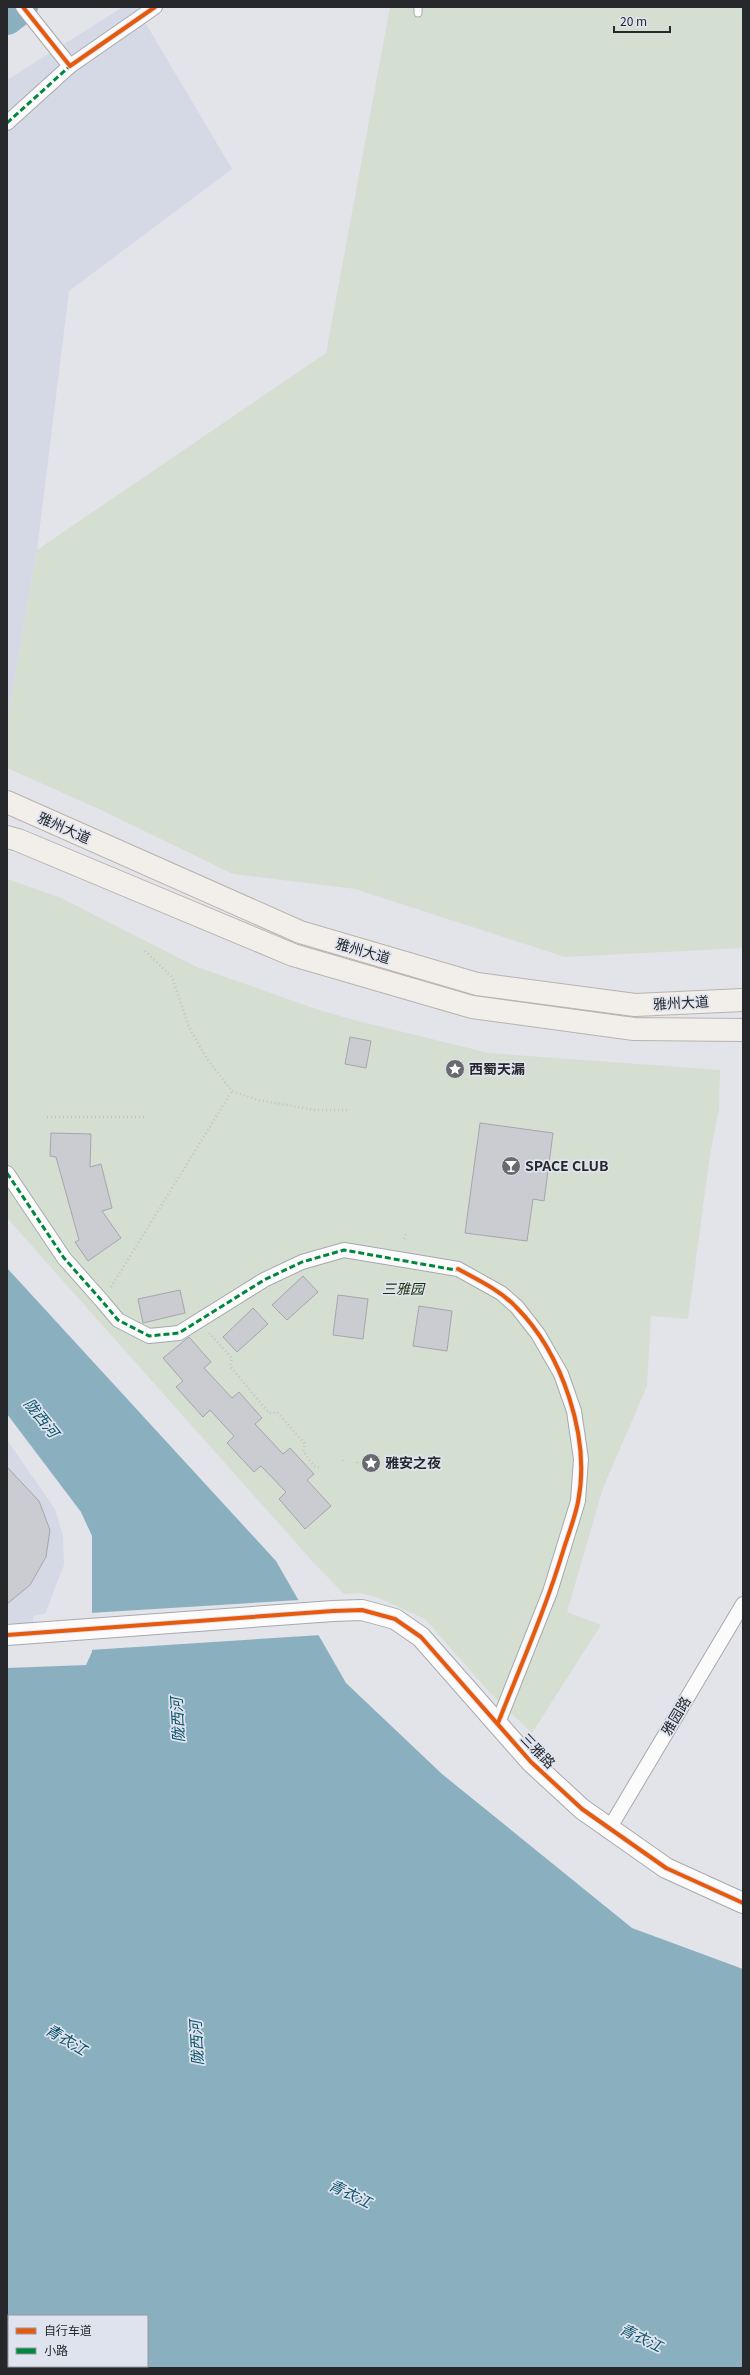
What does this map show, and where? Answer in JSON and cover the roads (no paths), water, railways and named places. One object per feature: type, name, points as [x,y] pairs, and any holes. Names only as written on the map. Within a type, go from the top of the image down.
[{"type":"main road","name":"雅州大道","points":[[7,802],[300,932],[477,984],[635,1005],[743,1000]]},
{"type":"main road","name":"雅州大道","points":[[7,837],[18,840],[293,955],[472,1007],[634,1029],[743,1030]]},
{"type":"street","points":[[23,7],[60,56],[70,66]]},
{"type":"street","points":[[7,124],[70,66],[155,7]]},
{"type":"street","points":[[7,1173],[64,1258],[102,1302],[118,1320],[150,1336],[179,1333],[264,1280],[302,1262],[344,1250],[458,1269],[501,1293],[517,1307],[538,1334],[561,1374],[574,1411],[581,1459],[578,1501],[550,1592],[498,1723]]},
{"type":"street","name":"雅园路","points":[[609,1829],[743,1604]]},
{"type":"street","name":"三雅路","points":[[7,1635],[333,1611],[362,1610],[395,1619],[421,1637],[531,1762],[582,1809],[666,1868],[743,1903]]},
{"type":"water","name":"青衣江","points":[[7,1268],[276,1561],[346,1683],[442,1774],[632,1928],[743,1969],[743,2368],[63,2368],[62,2367],[148,2367],[148,2315],[8,2315],[8,2333],[7,2332],[7,1668],[86,1665],[92,1652],[92,1536],[81,1512],[7,1414]]},
{"type":"waterway","name":"陇西河","points":[[7,18],[21,7]]},
{"type":"place","name":"西蜀天漏","points":[[455,1069]]},
{"type":"place","name":"SPACE CLUB","points":[[511,1166]]},
{"type":"place","name":"雅安之夜","points":[[371,1463]]},
{"type":"park label","name":"三雅园","points":[[403,1289]]}]
